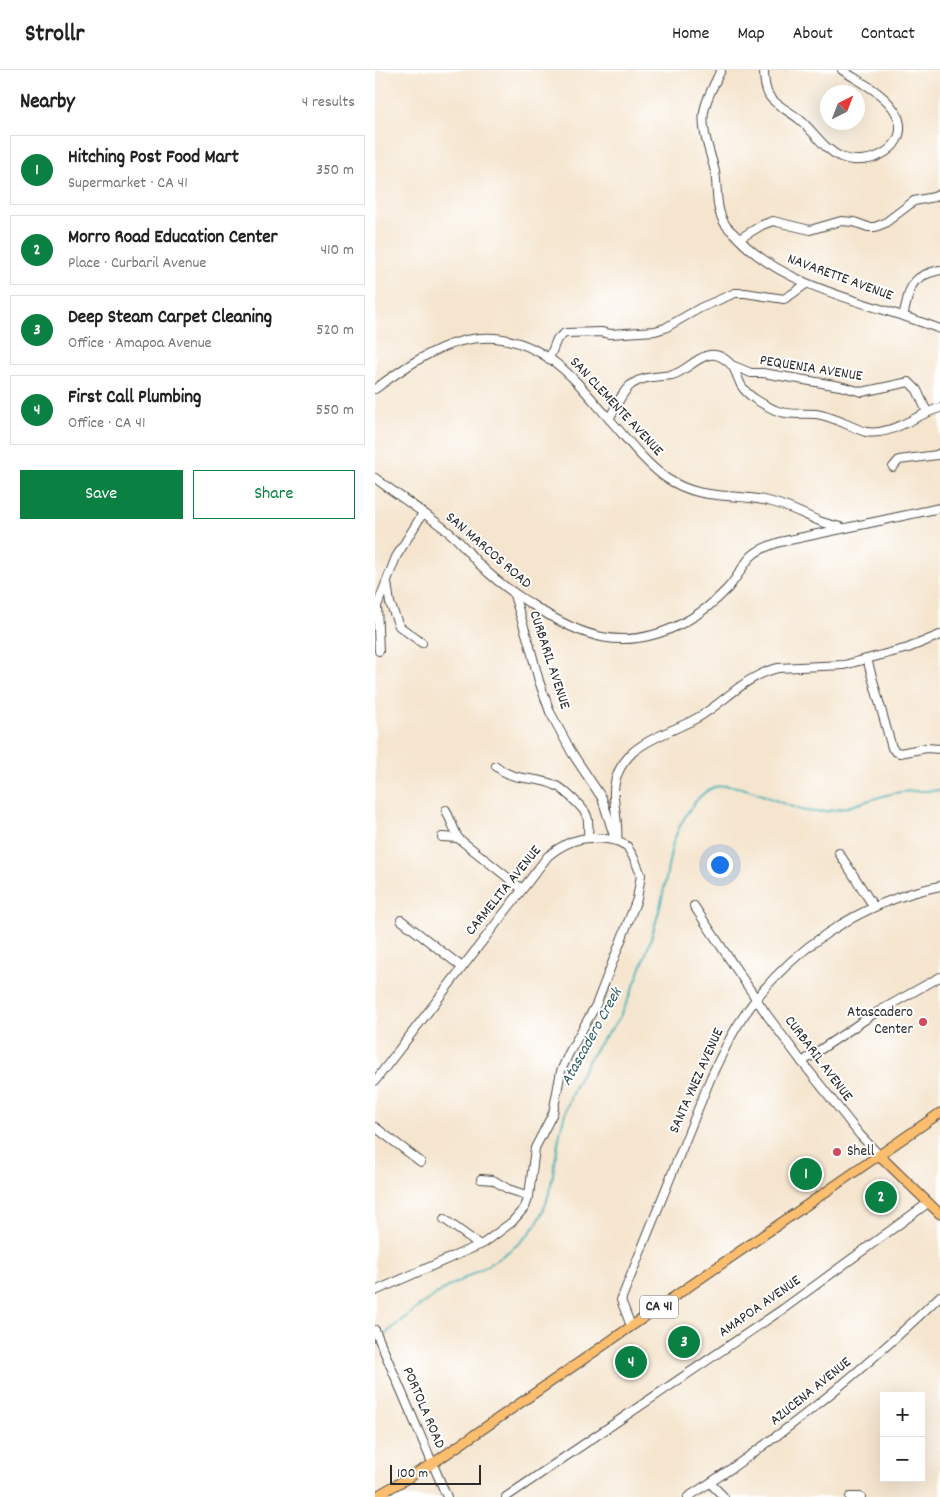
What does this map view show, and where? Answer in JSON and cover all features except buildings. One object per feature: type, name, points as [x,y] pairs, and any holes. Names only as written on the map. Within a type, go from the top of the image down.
[{"type":"main road","name":"CA 41","points":[[375,1497],[432,1464],[940,1113]]},
{"type":"main road","name":"CURBARIL AVENUE","points":[[879,1155],[940,1214]]},
{"type":"street","name":"NAVARETTE AVENUE","points":[[721,70],[706,106],[704,123],[715,173],[717,197],[725,224],[750,251],[777,270],[806,284],[940,329]]},
{"type":"street","points":[[764,70],[765,89],[773,101],[799,119],[825,146],[844,158],[856,160],[874,158],[894,145],[899,136],[899,120],[894,110],[885,100],[842,70]]},
{"type":"street","points":[[739,239],[762,225],[773,222],[810,230],[841,221],[875,227],[885,223],[915,201],[940,194]]},
{"type":"street","points":[[903,316],[915,280],[925,273],[940,270]]},
{"type":"street","points":[[549,358],[557,339],[565,333],[601,332],[610,334],[655,331],[665,328],[700,308],[735,293],[784,299],[806,284]]},
{"type":"street","name":"SAN CLEMENTE AVENUE","points":[[375,389],[407,366],[457,342],[472,338],[488,337],[511,340],[537,351],[562,369],[650,465],[683,487],[712,495],[767,500],[793,508],[818,521],[844,528]]},
{"type":"street","points":[[609,419],[628,387],[640,380],[679,373],[699,358],[710,355],[721,356],[734,366],[742,386],[754,398],[776,410],[787,413],[817,414],[866,432],[873,433],[889,430],[940,408]]},
{"type":"street","name":"PEQUENIA AVENUE","points":[[734,366],[751,373],[763,373],[840,386],[862,392],[909,382],[917,390],[927,412]]},
{"type":"street","points":[[893,467],[899,460],[940,453]]},
{"type":"street","name":"SAN MARCOS ROAD","points":[[375,478],[452,535],[481,566],[513,592],[557,621],[589,634],[614,639],[635,638],[673,628],[703,610],[729,587],[747,560],[760,549],[780,542],[940,508]]},
{"type":"street","points":[[379,651],[377,606],[397,557],[423,513]]},
{"type":"street","points":[[387,581],[389,603],[399,626],[422,643]]},
{"type":"street","name":"CURBARIL AVENUE","points":[[513,592],[539,682],[550,712],[572,753],[592,780],[602,798],[617,841]]},
{"type":"street","points":[[375,1291],[499,1234],[525,1207],[529,1196],[535,1148],[553,1113],[561,1071],[596,1006],[637,899],[641,875],[627,846],[617,841],[618,830],[613,798],[614,783],[622,764],[634,751],[699,717],[749,680],[767,670],[829,666],[867,659],[908,648],[940,635]]},
{"type":"street","points":[[867,659],[892,748],[900,753],[926,748],[940,749]]},
{"type":"street","points":[[496,766],[504,773],[546,781],[559,786],[585,810],[589,818],[588,838]]},
{"type":"street","points":[[446,810],[458,838],[522,889]]},
{"type":"street","points":[[442,837],[458,838]]},
{"type":"street","name":"CARMELITA AVENUE","points":[[375,1081],[548,856],[558,847],[588,838],[603,838],[617,841]]},
{"type":"street","points":[[839,853],[874,907]]},
{"type":"street","name":"SANTA YNEZ AVENUE","points":[[631,1326],[621,1300],[711,1077],[728,1042],[743,1018],[757,999],[789,964],[833,930],[874,907],[908,894],[940,886]]},
{"type":"street","name":"CURBARIL AVENUE","points":[[693,906],[802,1062],[860,1135],[879,1155]]},
{"type":"street","points":[[401,920],[462,967]]},
{"type":"street","points":[[802,1062],[872,1015],[940,977]]},
{"type":"street","points":[[375,1127],[421,1162]]},
{"type":"street","points":[[481,1179],[493,1180],[508,1189],[529,1196]]},
{"type":"street","name":"AMAPOA AVENUE","points":[[506,1497],[783,1309],[928,1203]]},
{"type":"street","points":[[444,1219],[480,1244]]},
{"type":"street","name":"AZUCENA AVENUE","points":[[688,1497],[776,1438],[875,1358],[940,1296]]},
{"type":"street","name":"PORTOLA ROAD","points":[[375,1330],[447,1497]]},
{"type":"street","points":[[710,1483],[723,1497]]},
{"type":"street","points":[[850,1497],[861,1497]]},
{"type":"waterway","name":"Atascadero Creek","points":[[381,1338],[438,1293],[504,1255],[527,1236],[535,1226],[542,1214],[551,1187],[560,1130],[570,1098],[589,1061],[617,1021],[630,996],[657,918],[674,840],[680,826],[698,798],[710,789],[732,786],[758,793],[795,808],[817,812],[840,809],[895,793],[940,790]]},
{"type":"place","name":"Atascadero Center","points":[[923,1022]]},
{"type":"place","name":"Shell","points":[[837,1152]]},
{"type":"place","name":"Hitching Post Food Mart","points":[[806,1174]]},
{"type":"place","name":"Morro Road Education Center","points":[[881,1197]]},
{"type":"place","name":"Deep Steam Carpet Cleaning","points":[[684,1342]]},
{"type":"place","name":"First Call Plumbing","points":[[631,1362]]}]
